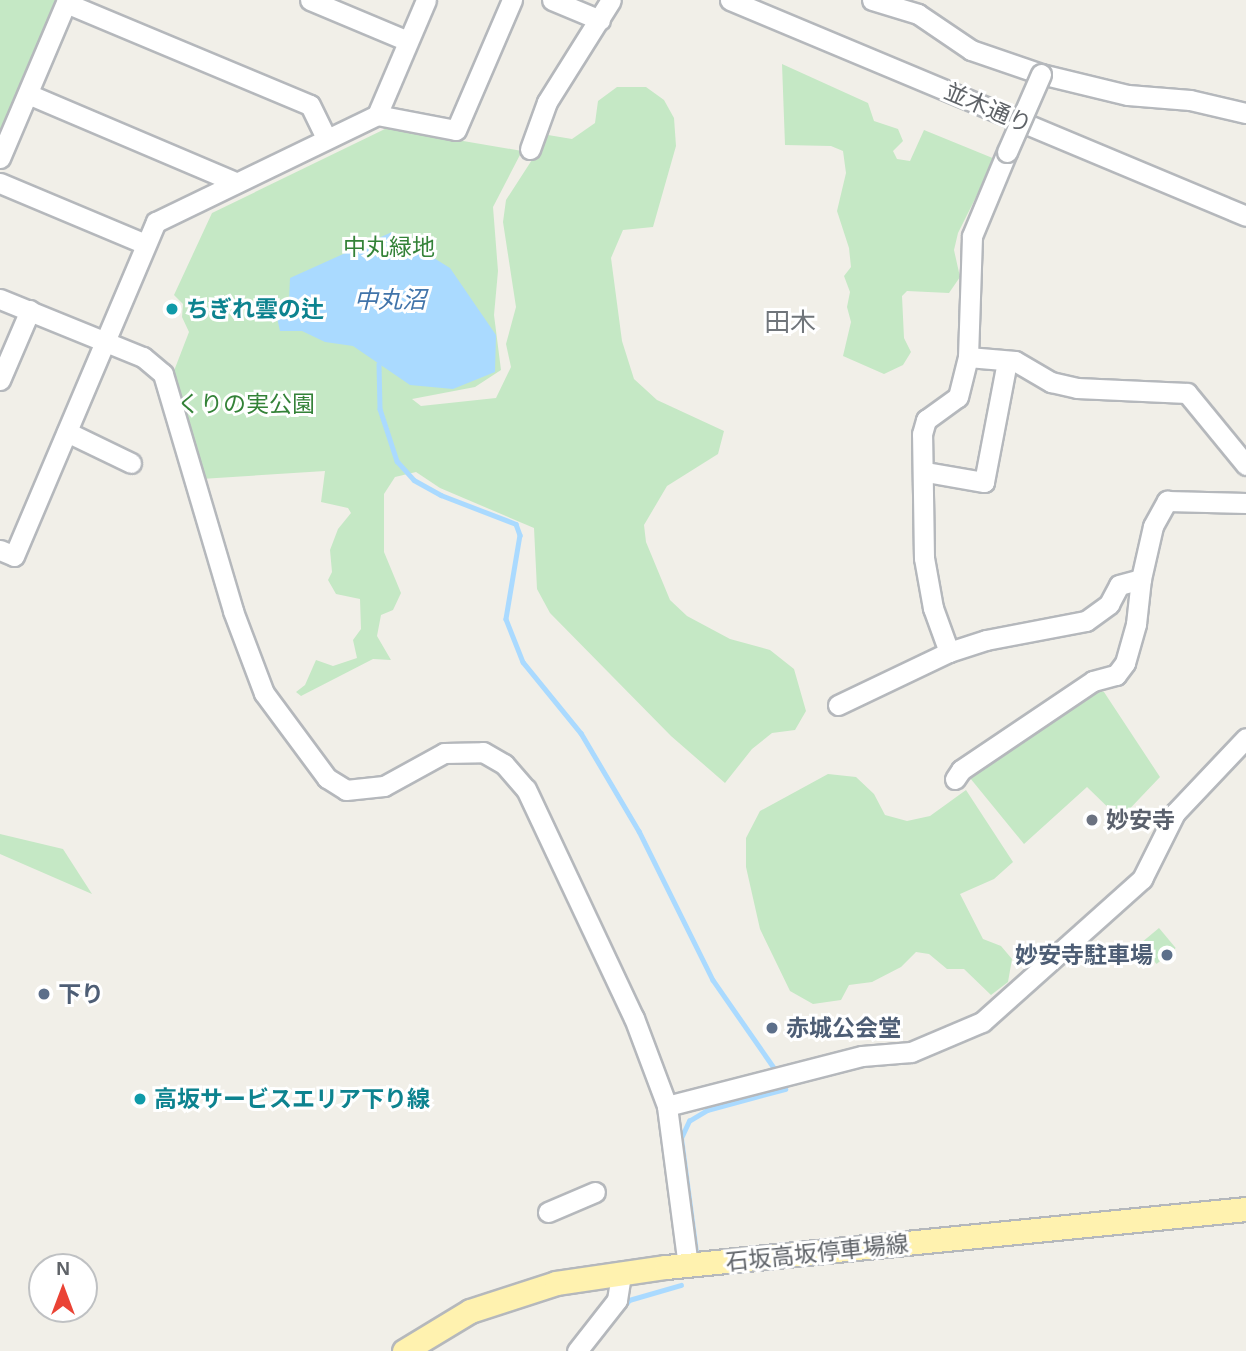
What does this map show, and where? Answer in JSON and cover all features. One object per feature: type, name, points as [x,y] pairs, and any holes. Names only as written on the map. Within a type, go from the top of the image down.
[{"type":"main road","name":"石坂高坂停車場線","points":[[404,1351],[446,1322],[505,1297],[556,1283],[688,1266],[1246,1209]]},
{"type":"street","points":[[310,0],[408,41]]},
{"type":"street","points":[[377,115],[426,0]]},
{"type":"street","points":[[0,550],[14,556],[156,222],[377,115],[456,130],[512,0]]},
{"type":"street","points":[[552,0],[600,20]]},
{"type":"street","points":[[530,149],[547,102],[611,0]]},
{"type":"street","name":"並木通り","points":[[730,0],[1246,216]]},
{"type":"street","points":[[872,0],[918,14],[971,50],[1041,74],[1128,95],[1190,100],[1246,113]]},
{"type":"street","points":[[0,159],[66,1],[310,105],[326,138]]},
{"type":"street","points":[[949,652],[933,608],[924,558],[920,506],[926,472],[922,434],[926,420],[958,397],[968,357],[972,236],[1041,74]]},
{"type":"street","points":[[28,94],[235,182]]},
{"type":"street","points":[[0,183],[145,244]]},
{"type":"street","points":[[0,299],[143,357],[163,374],[233,611],[264,693],[327,778],[346,790],[384,786],[444,753],[483,752],[504,764],[526,789],[634,1018],[667,1107],[688,1266]]},
{"type":"street","points":[[0,380],[30,310]]},
{"type":"street","points":[[968,357],[1032,367],[1051,382],[1077,388],[1187,393],[1246,465]]},
{"type":"street","points":[[926,472],[984,482],[1007,361]]},
{"type":"street","points":[[67,432],[131,463]]},
{"type":"street","points":[[955,779],[961,770],[1093,681],[1116,675],[1125,663],[1136,624],[1141,579],[1162,505],[1246,503]]},
{"type":"street","points":[[838,705],[949,652],[986,640],[1086,621],[1109,604],[1119,585],[1141,579]]},
{"type":"street","points":[[667,1107],[862,1056],[911,1052],[982,1022],[1142,879],[1175,813],[1246,738]]},
{"type":"street","points":[[548,1212],[595,1192]]},
{"type":"street","points":[[578,1351],[617,1300],[621,1275]]},
{"type":"green space","points":[[0,0],[56,0],[0,136]]},
{"type":"green space","points":[[782,64],[868,103],[874,121],[898,129],[903,141],[893,151],[897,159],[910,161],[924,130],[995,159],[958,233],[954,250],[960,277],[949,293],[907,291],[902,296],[904,338],[911,352],[903,365],[884,374],[843,356],[851,322],[847,307],[850,292],[844,276],[851,267],[849,248],[837,211],[846,173],[843,151],[831,146],[785,145]]},
{"type":"green space","points":[[617,87],[646,87],[664,100],[674,118],[676,146],[653,227],[623,230],[611,258],[622,341],[634,379],[657,400],[724,431],[718,454],[667,486],[644,525],[646,542],[670,600],[687,616],[730,639],[770,650],[794,669],[806,711],[795,730],[772,733],[752,749],[725,783],[671,736],[550,613],[537,589],[534,528],[440,488],[416,472],[395,477],[384,494],[384,552],[401,593],[393,610],[381,615],[377,636],[391,660],[373,659],[301,696],[296,692],[305,685],[316,660],[333,666],[357,658],[353,640],[361,629],[360,599],[336,594],[328,580],[332,572],[330,550],[338,529],[351,513],[348,508],[321,502],[325,471],[201,479],[172,376],[189,332],[182,317],[183,304],[174,295],[212,213],[387,128],[522,151],[493,207],[498,271],[494,315],[501,370],[475,387],[412,399],[421,406],[496,398],[511,367],[506,344],[516,307],[503,222],[506,200],[548,135],[572,139],[595,123],[598,101]]},
{"type":"green space","points":[[1098,690],[1104,692],[1160,777],[1120,819],[1087,787],[1024,844],[970,778]]},
{"type":"green space","points":[[828,774],[856,777],[874,794],[885,815],[907,821],[930,816],[966,790],[1013,862],[994,879],[960,894],[983,939],[1001,946],[1012,959],[1008,982],[991,995],[964,969],[947,969],[929,954],[916,952],[901,967],[872,982],[849,985],[841,1000],[813,1004],[790,991],[760,929],[746,867],[746,838],[760,811]]},
{"type":"green space","points":[[0,834],[63,849],[92,894],[0,854]]},
{"type":"green space","points":[[1159,928],[1176,948],[1157,964],[1140,944]]},
{"type":"water","name":"中丸沼","points":[[392,232],[450,268],[496,335],[495,372],[453,389],[410,385],[353,346],[325,342],[302,331],[280,331],[277,318],[289,301],[290,278]]},
{"type":"waterway","points":[[379,364],[380,409],[397,461],[414,480],[441,495],[516,524],[520,535],[506,619],[523,662],[581,733],[639,831],[713,980],[777,1072]]},
{"type":"waterway","points":[[696,1252],[681,1138],[689,1121],[707,1110],[785,1089],[782,1084]]},
{"type":"waterway","points":[[622,1309],[629,1300],[681,1285]]},
{"type":"place","name":"ちぎれ雲の辻","points":[[172,309]]},
{"type":"place","name":"妙安寺","points":[[1092,820]]},
{"type":"place","name":"妙安寺駐車場","points":[[1167,955]]},
{"type":"place","name":"下り","points":[[44,994]]},
{"type":"place","name":"赤城公会堂","points":[[772,1028]]},
{"type":"place","name":"高坂サービスエリア下り線","points":[[140,1099]]},
{"type":"district","name":"田木","points":[[790,323]]},
{"type":"park label","name":"中丸緑地","points":[[389,247]]},
{"type":"park label","name":"くりの実公園","points":[[246,404]]}]
